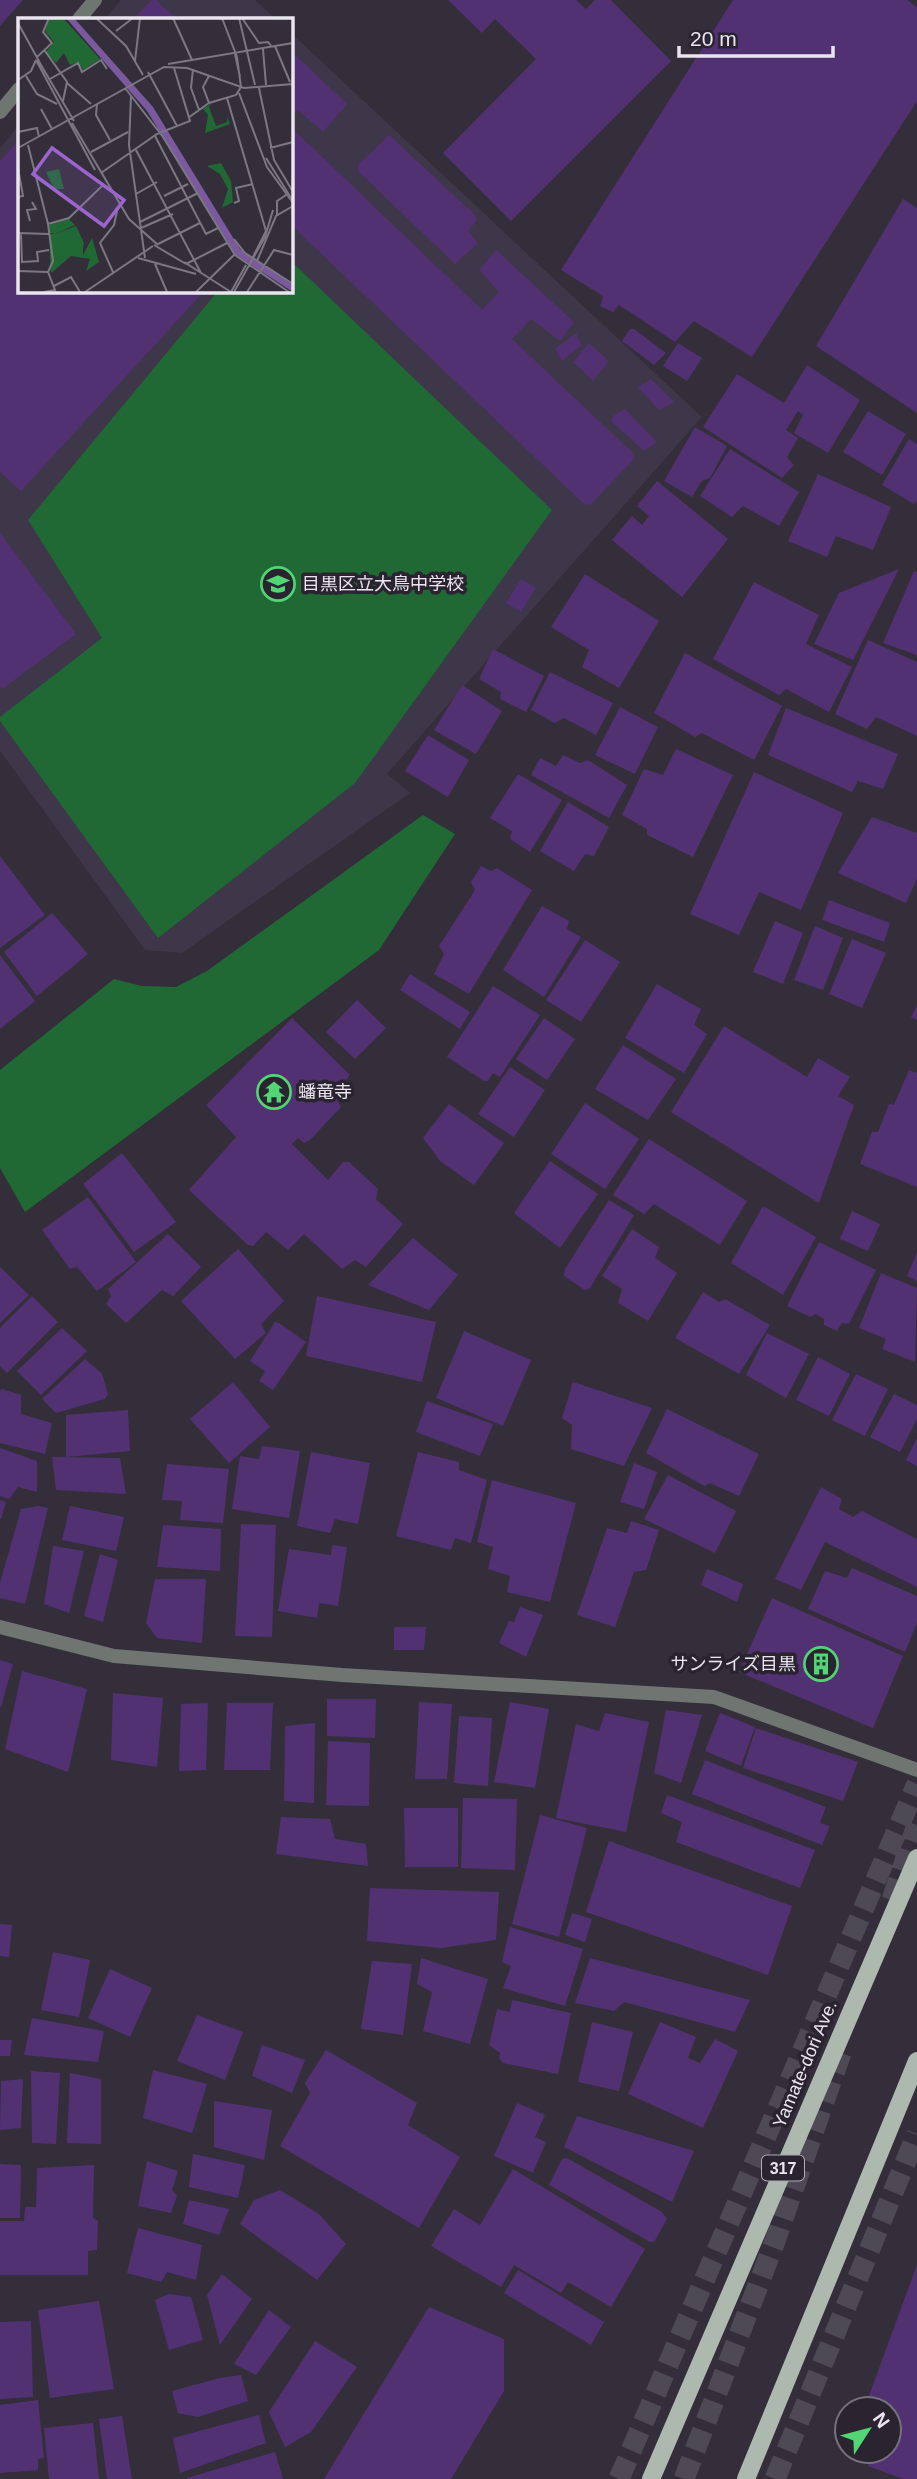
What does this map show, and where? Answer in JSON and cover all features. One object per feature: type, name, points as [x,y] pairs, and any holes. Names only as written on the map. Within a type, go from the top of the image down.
[{"type":"main road","name":"Yamate-dori Ave.","points":[[651,2479],[917,1858]]},
{"type":"main road","points":[[746,2479],[917,2061]]},
{"type":"street","points":[[80,18],[95,0]]},
{"type":"street","points":[[0,112],[18,90]]},
{"type":"street","points":[[0,1627],[114,1656],[342,1675],[714,1697],[917,1770]]},
{"type":"shaded area","points":[[121,0],[255,0],[275,18],[106,18]]},
{"type":"shaded area","name":"目黒区立大鳥中学校","points":[[292,34],[702,417],[387,774],[410,793],[182,953],[145,950],[0,751],[0,148],[18,126],[18,292],[292,292]]},
{"type":"green space","points":[[292,262],[552,510],[355,783],[158,938],[0,721],[0,717],[102,638],[28,520],[217,292],[292,292]]},
{"type":"green space","points":[[423,815],[455,834],[379,950],[25,1212],[0,1168],[0,1070],[114,979],[142,986],[176,987],[207,971]]},
{"type":"building","points":[[0,0],[23,0],[0,26]]},
{"type":"building","points":[[152,0],[156,0],[176,18],[134,18]]},
{"type":"building","points":[[448,0],[576,0],[586,9],[595,0],[611,0],[671,61],[511,221],[443,153],[536,59],[495,19],[482,33]]},
{"type":"building","points":[[733,0],[907,0],[917,7],[917,101],[752,357],[694,321],[675,342],[619,305],[613,312],[600,306],[603,296],[561,270]]},
{"type":"building","points":[[292,52],[347,104],[323,132],[298,110],[292,116]]},
{"type":"building","points":[[292,128],[482,310],[499,292],[479,270],[496,250],[574,322],[560,341],[531,319],[512,339],[632,452],[635,458],[591,504],[585,505],[292,226]]},
{"type":"building","points":[[389,135],[475,215],[477,220],[468,231],[478,243],[455,264],[358,171],[358,165]]},
{"type":"building","points":[[18,141],[18,292],[203,292],[21,491],[0,472],[0,161]]},
{"type":"building","points":[[903,199],[917,208],[917,413],[816,346]]},
{"type":"building","points":[[630,329],[634,329],[666,353],[654,365],[622,341]]},
{"type":"building","points":[[576,333],[582,345],[562,361],[555,349]]},
{"type":"building","points":[[589,343],[609,361],[593,381],[573,362]]},
{"type":"building","points":[[678,343],[702,358],[687,381],[663,366]]},
{"type":"building","points":[[807,365],[860,400],[828,453],[794,433],[803,415],[798,411],[786,430],[798,438],[787,457],[794,465],[782,478],[703,427],[737,374],[784,403]]},
{"type":"building","points":[[651,379],[674,402],[659,410],[638,387]]},
{"type":"building","points":[[625,409],[657,442],[644,451],[611,421],[613,416]]},
{"type":"building","points":[[868,411],[906,434],[882,475],[843,452]]},
{"type":"building","points":[[695,427],[727,446],[710,478],[702,481],[692,497],[664,481]]},
{"type":"building","points":[[909,439],[917,444],[917,501],[914,504],[882,485]]},
{"type":"building","points":[[730,449],[799,492],[779,526],[743,506],[732,517],[700,496]]},
{"type":"building","points":[[818,474],[891,507],[873,550],[836,536],[827,557],[788,541]]},
{"type":"building","points":[[657,481],[728,539],[682,597],[612,540],[632,516],[642,525],[649,516],[637,506]]},
{"type":"building","points":[[0,533],[76,634],[2,689],[0,686]]},
{"type":"building","points":[[899,569],[853,660],[814,644],[839,593]]},
{"type":"building","points":[[914,571],[917,572],[917,655],[883,643]]},
{"type":"building","points":[[585,574],[659,621],[619,688],[582,667],[589,650],[551,627]]},
{"type":"building","points":[[521,579],[536,588],[521,612],[506,603]]},
{"type":"building","points":[[754,582],[819,615],[806,644],[852,667],[829,712],[786,689],[779,695],[713,659]]},
{"type":"building","points":[[868,640],[917,662],[917,736],[876,717],[867,729],[835,714]]},
{"type":"building","points":[[493,649],[544,676],[526,712],[500,699],[501,692],[479,679]]},
{"type":"building","points":[[685,653],[782,706],[754,760],[702,733],[695,737],[654,713]]},
{"type":"building","points":[[550,672],[613,703],[596,735],[564,718],[555,723],[531,710]]},
{"type":"building","points":[[462,685],[502,711],[476,754],[434,730]]},
{"type":"building","points":[[620,707],[658,727],[635,774],[595,755]]},
{"type":"building","points":[[786,708],[898,754],[883,789],[858,781],[852,792],[768,755]]},
{"type":"building","points":[[428,735],[469,760],[448,797],[405,771]]},
{"type":"building","points":[[676,749],[733,775],[693,857],[647,835],[647,829],[622,815],[644,769],[663,775]]},
{"type":"building","points":[[563,755],[580,763],[588,760],[627,785],[609,818],[531,775],[540,758],[556,766]]},
{"type":"building","points":[[754,772],[843,813],[801,910],[759,892],[739,935],[690,914]]},
{"type":"building","points":[[518,774],[562,800],[530,852],[510,839],[512,831],[490,818]]},
{"type":"building","points":[[568,802],[609,827],[594,856],[585,854],[574,871],[540,851]]},
{"type":"building","points":[[872,817],[917,833],[917,879],[906,903],[838,873]]},
{"type":"building","points":[[0,856],[45,915],[0,948]]},
{"type":"building","points":[[481,866],[491,871],[497,868],[532,890],[469,994],[434,974],[444,954],[439,946],[475,890],[471,882]]},
{"type":"building","points":[[829,900],[890,923],[884,942],[822,920]]},
{"type":"building","points":[[542,906],[569,921],[567,929],[581,937],[544,997],[503,970]]},
{"type":"building","points":[[52,913],[88,954],[37,996],[4,952]]},
{"type":"building","points":[[775,921],[803,933],[783,984],[753,972]]},
{"type":"building","points":[[815,926],[843,938],[823,990],[794,980]]},
{"type":"building","points":[[852,939],[886,953],[862,1008],[829,994]]},
{"type":"building","points":[[585,940],[620,962],[581,1022],[546,1000]]},
{"type":"building","points":[[0,955],[35,1001],[0,1029]]},
{"type":"building","points":[[410,974],[470,1012],[460,1029],[400,990]]},
{"type":"building","points":[[657,984],[701,1009],[694,1025],[707,1034],[684,1073],[625,1038]]},
{"type":"building","points":[[493,986],[540,1015],[500,1077],[493,1073],[488,1081],[484,1081],[447,1057]]},
{"type":"building","points":[[357,1000],[386,1028],[355,1059],[326,1032]]},
{"type":"building","points":[[917,1005],[917,1020],[911,1017]]},
{"type":"building","points":[[292,1018],[350,1075],[334,1094],[341,1107],[310,1140],[304,1143],[298,1138],[292,1144],[328,1180],[343,1162],[349,1162],[378,1189],[376,1199],[403,1224],[366,1267],[355,1260],[342,1269],[304,1234],[288,1250],[266,1232],[253,1246],[248,1245],[189,1190],[236,1137],[206,1105]]},
{"type":"building","points":[[544,1018],[575,1039],[547,1080],[516,1059]]},
{"type":"building","points":[[724,1026],[807,1077],[818,1058],[850,1077],[838,1096],[854,1105],[819,1203],[671,1112]]},
{"type":"building","points":[[623,1045],[676,1079],[648,1120],[595,1089]]},
{"type":"building","points":[[510,1067],[545,1090],[514,1137],[478,1114]]},
{"type":"building","points":[[909,1070],[917,1073],[917,1187],[860,1164],[872,1132],[878,1132],[889,1104],[894,1105]]},
{"type":"building","points":[[585,1103],[639,1139],[605,1189],[551,1154]]},
{"type":"building","points":[[449,1104],[504,1143],[474,1185],[440,1161],[423,1138]]},
{"type":"building","points":[[649,1139],[747,1201],[720,1245],[654,1204],[644,1214],[613,1195]]},
{"type":"building","points":[[122,1153],[176,1222],[134,1252],[83,1184]]},
{"type":"building","points":[[550,1161],[598,1194],[560,1248],[514,1213]]},
{"type":"building","points":[[88,1197],[136,1262],[97,1291],[77,1267],[70,1269],[42,1230]]},
{"type":"building","points":[[609,1200],[634,1215],[590,1288],[585,1290],[564,1276],[565,1269]]},
{"type":"building","points":[[763,1206],[816,1237],[783,1295],[731,1263]]},
{"type":"building","points":[[852,1211],[880,1224],[868,1251],[840,1239]]},
{"type":"building","points":[[632,1229],[659,1247],[655,1258],[677,1273],[648,1321],[618,1303],[622,1289],[602,1276]]},
{"type":"building","points":[[168,1234],[201,1267],[173,1296],[162,1290],[126,1323],[106,1304],[111,1296],[108,1289]]},
{"type":"building","points":[[413,1238],[458,1275],[429,1310],[368,1285]]},
{"type":"building","points":[[819,1242],[876,1270],[849,1324],[842,1323],[837,1331],[824,1325],[824,1319],[816,1314],[810,1317],[787,1306]]},
{"type":"building","points":[[238,1249],[284,1301],[261,1324],[266,1333],[235,1359],[181,1301]]},
{"type":"building","points":[[917,1252],[917,1281],[907,1276]]},
{"type":"building","points":[[0,1267],[29,1295],[0,1323]]},
{"type":"building","points":[[881,1273],[917,1288],[915,1362],[882,1349],[886,1339],[859,1328]]},
{"type":"building","points":[[703,1292],[719,1302],[725,1299],[770,1325],[739,1374],[675,1338]]},
{"type":"building","points":[[32,1296],[58,1322],[7,1373],[0,1366],[0,1328]]},
{"type":"building","points":[[317,1296],[436,1322],[422,1382],[306,1356]]},
{"type":"building","points":[[275,1322],[306,1342],[273,1390],[259,1381],[265,1371],[250,1361]]},
{"type":"building","points":[[62,1328],[87,1351],[41,1395],[17,1371]]},
{"type":"building","points":[[464,1331],[531,1360],[503,1426],[436,1398]]},
{"type":"building","points":[[767,1333],[809,1354],[786,1398],[746,1375]]},
{"type":"building","points":[[818,1357],[850,1374],[829,1416],[796,1400]]},
{"type":"building","points":[[85,1359],[102,1374],[108,1394],[105,1399],[56,1413],[42,1399]]},
{"type":"building","points":[[856,1374],[888,1389],[865,1436],[832,1420]]},
{"type":"building","points":[[233,1382],[270,1427],[229,1463],[190,1419]]},
{"type":"building","points":[[573,1382],[652,1408],[624,1466],[571,1449],[572,1425],[562,1418]]},
{"type":"building","points":[[2,1389],[21,1395],[21,1414],[52,1423],[45,1454],[0,1443]]},
{"type":"building","points":[[894,1394],[917,1405],[917,1419],[900,1452],[870,1437]]},
{"type":"building","points":[[427,1401],[493,1424],[480,1456],[416,1432]]},
{"type":"building","points":[[667,1409],[759,1454],[739,1496],[710,1483],[704,1486],[646,1453]]},
{"type":"building","points":[[128,1410],[130,1451],[66,1457],[66,1415]]},
{"type":"building","points":[[917,1438],[917,1466],[906,1460]]},
{"type":"building","points":[[262,1446],[300,1451],[289,1518],[232,1509],[240,1456],[259,1459]]},
{"type":"building","points":[[0,1448],[37,1461],[37,1492],[18,1487],[9,1499],[0,1496]]},
{"type":"building","points":[[311,1452],[370,1463],[358,1524],[335,1519],[330,1533],[297,1526]]},
{"type":"building","points":[[418,1452],[459,1462],[459,1470],[487,1480],[471,1543],[455,1538],[451,1550],[396,1536]]},
{"type":"building","points":[[52,1457],[120,1458],[126,1494],[56,1490]]},
{"type":"building","points":[[634,1463],[657,1472],[644,1509],[620,1502]]},
{"type":"building","points":[[167,1464],[229,1469],[223,1523],[180,1520],[182,1501],[162,1500]]},
{"type":"building","points":[[668,1475],[736,1511],[715,1553],[644,1519]]},
{"type":"building","points":[[492,1480],[576,1503],[550,1602],[507,1592],[510,1576],[488,1569],[493,1547],[477,1542]]},
{"type":"building","points":[[821,1487],[842,1499],[839,1509],[853,1517],[862,1511],[917,1539],[917,1587],[825,1542],[801,1590],[775,1579]]},
{"type":"building","points":[[0,1500],[6,1502],[1,1519],[0,1519]]},
{"type":"building","points":[[38,1506],[48,1508],[25,1604],[0,1598],[0,1583],[21,1509]]},
{"type":"building","points":[[70,1506],[124,1517],[116,1551],[62,1540]]},
{"type":"building","points":[[631,1521],[659,1530],[646,1570],[634,1572],[615,1627],[577,1615],[607,1528],[627,1533]]},
{"type":"building","points":[[241,1524],[276,1525],[272,1637],[235,1636]]},
{"type":"building","points":[[163,1525],[221,1529],[220,1571],[157,1567]]},
{"type":"building","points":[[332,1545],[347,1547],[338,1606],[319,1603],[317,1618],[278,1611],[289,1549],[331,1555]]},
{"type":"building","points":[[53,1546],[84,1551],[69,1613],[44,1604]]},
{"type":"building","points":[[100,1554],[118,1560],[103,1622],[84,1616]]},
{"type":"building","points":[[852,1568],[917,1596],[917,1623],[905,1652],[808,1609],[825,1571],[847,1578]]},
{"type":"building","points":[[707,1569],[743,1584],[737,1602],[701,1585]]},
{"type":"building","points":[[155,1579],[206,1579],[202,1643],[157,1638],[146,1623]]},
{"type":"building","name":"サンライズ目黒","points":[[772,1598],[903,1656],[873,1728],[739,1672]]},
{"type":"building","points":[[520,1607],[543,1615],[526,1657],[499,1643],[509,1621],[514,1622]]},
{"type":"building","points":[[394,1627],[426,1627],[424,1650],[394,1650]]},
{"type":"building","points":[[0,1660],[13,1664],[1,1707],[0,1707]]},
{"type":"building","points":[[22,1671],[87,1689],[68,1772],[5,1749]]},
{"type":"building","points":[[113,1693],[163,1698],[157,1767],[111,1760]]},
{"type":"building","points":[[327,1699],[376,1699],[375,1738],[327,1736]]},
{"type":"building","points":[[419,1702],[452,1704],[447,1779],[415,1779]]},
{"type":"building","points":[[510,1702],[549,1709],[535,1788],[494,1782]]},
{"type":"building","points":[[208,1703],[206,1770],[179,1771],[181,1704]]},
{"type":"building","points":[[227,1703],[273,1703],[270,1770],[224,1770]]},
{"type":"building","points":[[666,1710],[702,1715],[681,1783],[654,1773]]},
{"type":"building","points":[[605,1713],[649,1722],[626,1832],[556,1818],[576,1724],[599,1731]]},
{"type":"building","points":[[720,1713],[755,1727],[741,1766],[705,1751]]},
{"type":"building","points":[[459,1716],[492,1718],[488,1786],[454,1783]]},
{"type":"building","points":[[315,1723],[314,1803],[284,1801],[285,1726]]},
{"type":"building","points":[[756,1728],[858,1762],[843,1801],[743,1768]]},
{"type":"building","points":[[328,1741],[370,1743],[369,1806],[326,1805]]},
{"type":"building","points":[[705,1760],[826,1807],[820,1823],[830,1826],[822,1845],[692,1794]]},
{"type":"building","points":[[667,1795],[815,1850],[800,1888],[676,1842],[682,1822],[661,1813]]},
{"type":"building","points":[[463,1798],[517,1799],[515,1870],[461,1868]]},
{"type":"building","points":[[404,1808],[458,1808],[458,1867],[405,1867]]},
{"type":"building","points":[[540,1815],[587,1828],[559,1937],[512,1924]]},
{"type":"building","points":[[281,1817],[330,1819],[335,1839],[366,1844],[368,1866],[276,1854]]},
{"type":"building","points":[[609,1841],[792,1906],[768,1975],[586,1912]]},
{"type":"building","points":[[370,1888],[499,1892],[496,1940],[441,1948],[367,1941]]},
{"type":"building","points":[[572,1913],[592,1919],[585,1942],[565,1935]]},
{"type":"building","points":[[0,1924],[12,1925],[9,1957],[0,1956]]},
{"type":"building","points":[[510,1927],[583,1949],[565,2006],[503,1988],[511,1966],[502,1962]]},
{"type":"building","points":[[53,1952],[90,1960],[79,2017],[41,2010]]},
{"type":"building","points":[[421,1958],[488,1979],[470,2044],[423,2031],[432,1992],[417,1984]]},
{"type":"building","points":[[590,1958],[750,2000],[735,2032],[624,2002],[614,2011],[575,2003]]},
{"type":"building","points":[[372,1961],[412,1964],[403,2035],[361,2029]]},
{"type":"building","points":[[110,1969],[152,1988],[130,2037],[88,2018]]},
{"type":"building","points":[[512,2000],[571,2013],[558,2074],[503,2063],[499,2058],[500,2053],[489,2045],[497,2009],[510,2012]]},
{"type":"building","points":[[197,2015],[243,2032],[225,2080],[177,2061]]},
{"type":"building","points":[[32,2018],[104,2031],[98,2062],[24,2055]]},
{"type":"building","points":[[592,2022],[633,2032],[619,2091],[578,2082]]},
{"type":"building","points":[[660,2022],[696,2037],[688,2058],[700,2063],[715,2039],[738,2051],[703,2128],[628,2094]]},
{"type":"building","points":[[0,2040],[12,2040],[10,2056],[0,2056]]},
{"type":"building","points":[[262,2045],[305,2060],[292,2093],[252,2076]]},
{"type":"building","points":[[326,2050],[417,2103],[408,2125],[460,2157],[419,2228],[280,2146],[310,2093],[305,2083]]},
{"type":"building","points":[[153,2070],[207,2084],[192,2133],[143,2118]]},
{"type":"building","points":[[31,2071],[60,2073],[56,2144],[32,2143]]},
{"type":"building","points":[[70,2073],[101,2079],[101,2144],[67,2143]]},
{"type":"building","points":[[23,2079],[21,2128],[0,2130],[1,2081]]},
{"type":"building","points":[[214,2101],[272,2110],[264,2160],[214,2147]]},
{"type":"building","points":[[517,2103],[545,2115],[535,2137],[546,2142],[533,2173],[494,2156]]},
{"type":"building","points":[[577,2116],[694,2151],[672,2202],[564,2147]]},
{"type":"building","points":[[193,2154],[245,2165],[238,2198],[189,2187]]},
{"type":"building","points":[[567,2158],[662,2212],[667,2219],[654,2242],[549,2185],[562,2159]]},
{"type":"building","points":[[147,2161],[178,2171],[172,2190],[177,2196],[171,2213],[138,2206]]},
{"type":"building","points":[[0,2164],[21,2165],[20,2218],[0,2218]]},
{"type":"building","points":[[94,2165],[93,2218],[98,2221],[97,2250],[88,2251],[88,2275],[0,2275],[0,2221],[24,2221],[25,2207],[36,2207],[37,2168]]},
{"type":"building","points":[[513,2169],[645,2249],[611,2307],[568,2282],[561,2293],[514,2265],[501,2287],[431,2246],[454,2209],[480,2225]]},
{"type":"building","points":[[280,2190],[319,2214],[346,2244],[317,2280],[240,2224],[254,2200]]},
{"type":"building","points":[[189,2200],[229,2209],[219,2235],[183,2224]]},
{"type":"building","points":[[138,2228],[202,2245],[196,2280],[167,2272],[161,2282],[127,2273]]},
{"type":"building","points":[[917,2265],[917,2479],[903,2479],[868,2466],[903,2465],[903,2395],[869,2395]]},
{"type":"building","points":[[518,2270],[604,2322],[591,2345],[504,2293]]},
{"type":"building","points":[[222,2274],[252,2299],[220,2345],[207,2295]]},
{"type":"building","points":[[169,2294],[191,2297],[203,2340],[169,2350],[155,2300]]},
{"type":"building","points":[[99,2301],[114,2389],[50,2398],[38,2310]]},
{"type":"building","points":[[429,2307],[504,2339],[504,2391],[451,2479],[324,2479]]},
{"type":"building","points":[[269,2310],[291,2327],[256,2375],[234,2364]]},
{"type":"building","points":[[31,2321],[33,2397],[0,2399],[0,2322]]},
{"type":"building","points":[[315,2341],[357,2367],[311,2432],[285,2447],[269,2412]]},
{"type":"building","points":[[241,2375],[248,2401],[198,2417],[178,2413],[172,2391]]},
{"type":"building","points":[[38,2400],[44,2458],[38,2459],[38,2470],[0,2473],[0,2405]]},
{"type":"building","points":[[259,2415],[266,2443],[180,2473],[173,2438]]},
{"type":"building","points":[[122,2416],[132,2479],[107,2479],[99,2419]]},
{"type":"building","points":[[93,2423],[99,2479],[49,2479],[44,2428]]},
{"type":"building","points":[[275,2452],[283,2479],[187,2479],[187,2478]]},
{"type":"tunnel","points":[[619,2479],[917,1784]]},
{"type":"tunnel","points":[[892,1900],[917,1825]]},
{"type":"tunnel","points":[[684,2479],[775,2241],[841,2053]]},
{"type":"tunnel","points":[[775,2479],[917,2134]]},
{"type":"place","name":"目黒区立大鳥中学校","points":[[278,584]]},
{"type":"place","name":"蟠竜寺","points":[[274,1092]]},
{"type":"place","name":"サンライズ目黒","points":[[821,1664]]}]
